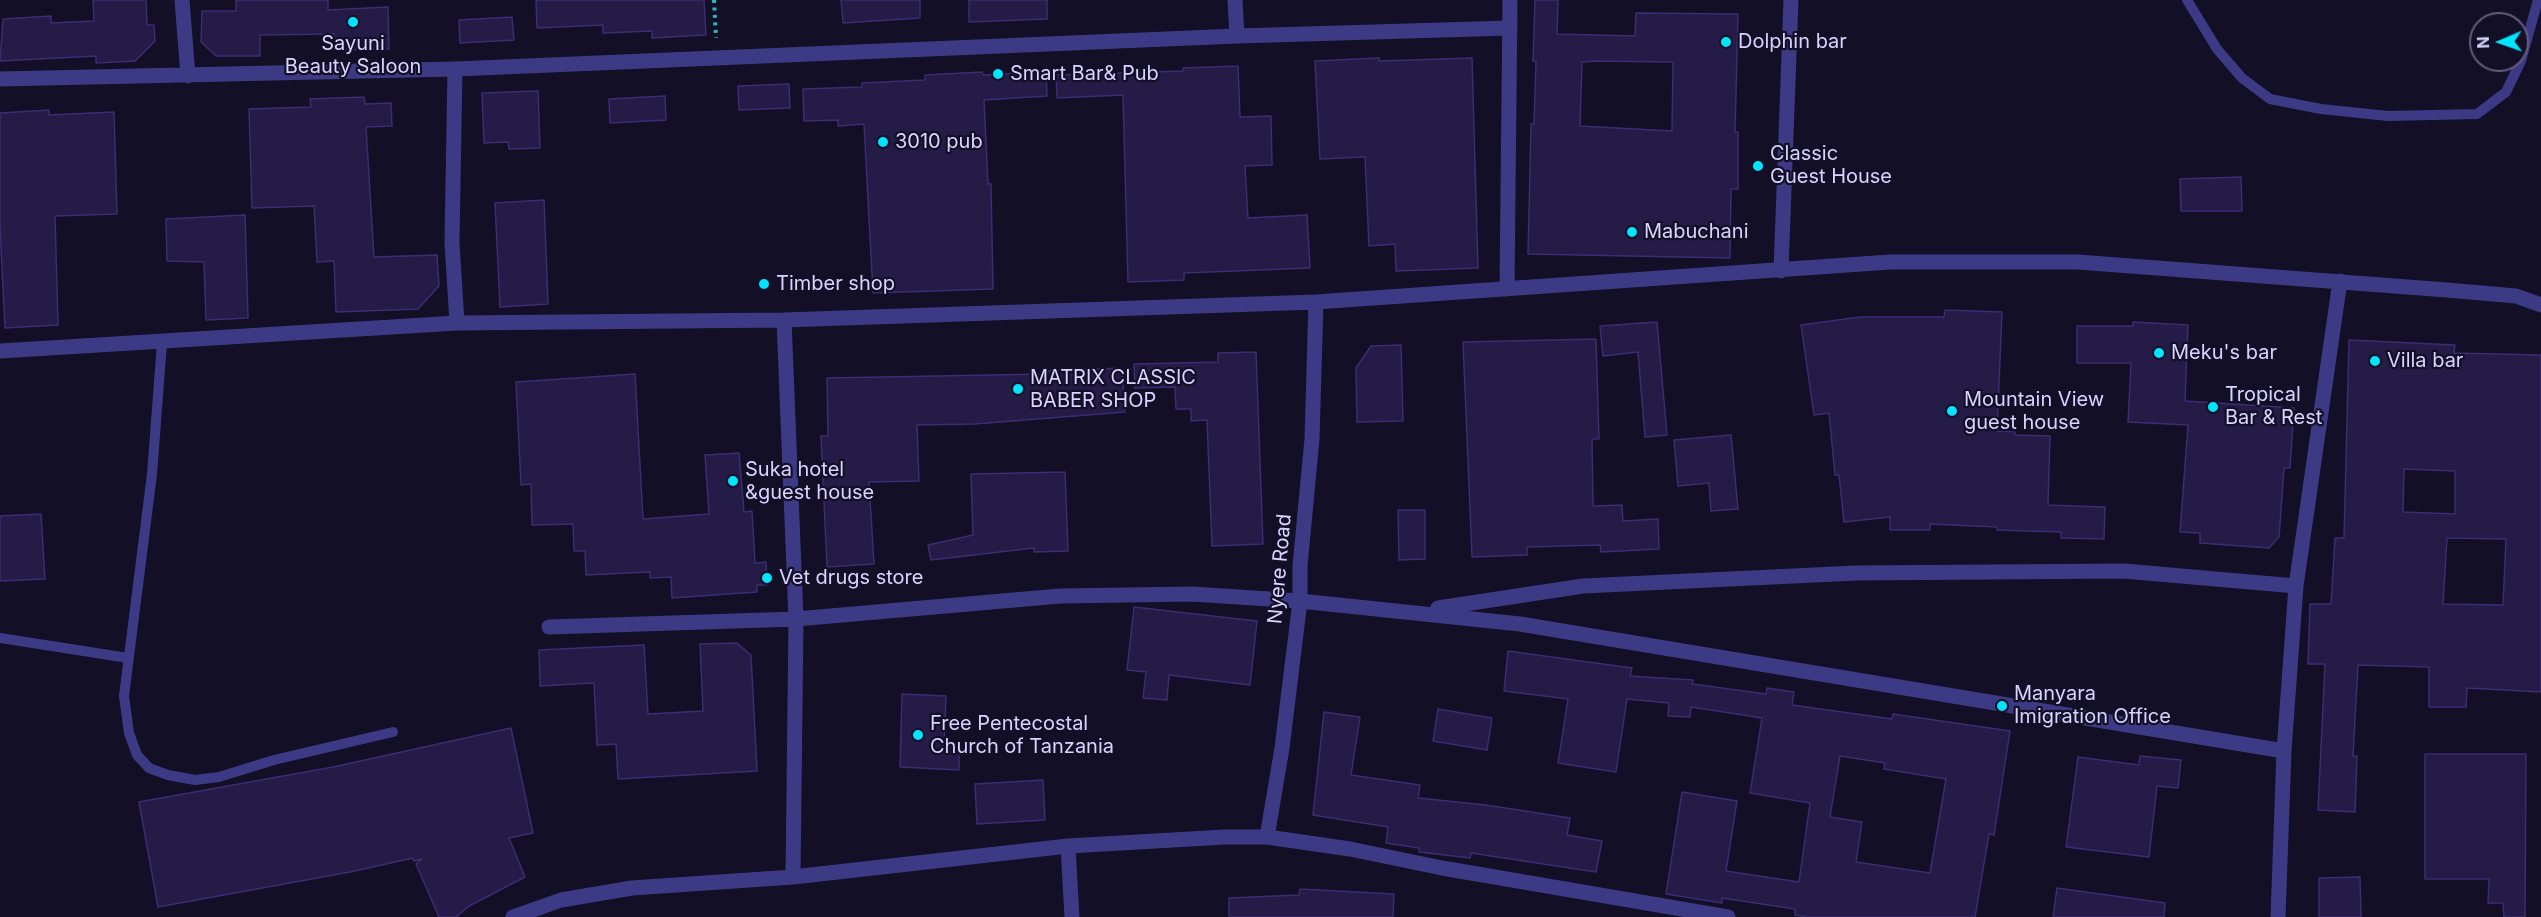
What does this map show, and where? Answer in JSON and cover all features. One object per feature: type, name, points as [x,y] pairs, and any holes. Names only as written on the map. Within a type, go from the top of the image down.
[{"type":"street","points":[[182,0],[188,76]]},
{"type":"street","points":[[1235,0],[1236,36]]},
{"type":"street","points":[[1507,289],[1510,0]]},
{"type":"street","points":[[1781,270],[1791,0]]},
{"type":"street","points":[[0,79],[455,69],[718,60],[1236,36],[1510,28]]},
{"type":"street","points":[[455,69],[452,243],[457,323]]},
{"type":"street","points":[[0,351],[162,343],[457,323],[784,320],[1316,302],[1890,262],[2078,262],[2516,296],[2541,305]]},
{"type":"street","points":[[2278,917],[2284,751],[2296,586],[2340,281]]},
{"type":"street","name":"Nyere Road","points":[[1267,837],[1281,758],[1299,601],[1300,566],[1312,439],[1316,302]]},
{"type":"street","points":[[784,320],[796,619],[793,877]]},
{"type":"street","points":[[1420,611],[1583,586],[1856,573],[2124,571],[2296,586]]},
{"type":"street","points":[[549,627],[796,619],[1060,596],[1192,594],[1299,601],[1420,611],[1520,624],[2284,751]]},
{"type":"street","points":[[513,917],[561,900],[632,888],[793,877],[1068,846],[1226,837],[1267,837],[1350,849],[1442,868],[1728,917]]},
{"type":"street","points":[[1068,846],[1072,917]]},
{"type":"lane","points":[[2187,0],[2217,49],[2236,71],[2270,99],[2321,109],[2388,116],[2477,114],[2492,103],[2506,92],[2521,61],[2538,0]]},
{"type":"lane","points":[[162,343],[152,474],[124,696],[129,733],[137,755],[149,768],[168,776],[195,780],[219,777],[273,760],[393,732]]},
{"type":"lane","points":[[0,638],[128,658]]},
{"type":"path","points":[[714,0],[718,60]]},
{"type":"building","points":[[93,0],[146,0],[147,25],[154,25],[155,41],[135,61],[96,63],[96,56],[0,61],[3,19],[51,16],[51,23],[94,21]]},
{"type":"building","points":[[236,0],[328,0],[328,10],[388,7],[389,49],[335,50],[334,34],[260,35],[260,56],[216,56],[201,42],[202,11],[236,11]]},
{"type":"building","points":[[536,0],[704,0],[706,35],[652,38],[652,31],[603,33],[603,25],[537,28]]},
{"type":"building","points":[[841,0],[920,0],[920,18],[843,23]]},
{"type":"building","points":[[969,0],[1047,0],[1047,19],[969,22]]},
{"type":"building","points":[[1535,0],[1558,0],[1557,34],[1635,36],[1636,13],[1738,14],[1735,132],[1738,132],[1738,189],[1731,189],[1730,258],[1528,254],[1531,124],[1534,124],[1536,61],[1533,61]],"holes":[[[1582,62],[1673,62],[1672,131],[1580,126]]]},
{"type":"building","points":[[512,17],[514,40],[460,43],[459,20]]},
{"type":"building","points":[[1379,58],[1379,61],[1472,58],[1478,268],[1396,271],[1395,244],[1369,246],[1365,157],[1320,159],[1315,61]]},
{"type":"building","points":[[1238,66],[1240,117],[1271,116],[1272,165],[1245,166],[1248,218],[1307,215],[1310,268],[1184,273],[1184,280],[1128,282],[1123,95],[1057,98],[1056,75],[1183,71],[1183,68]]},
{"type":"building","points":[[982,72],[983,75],[1046,72],[1047,96],[984,100],[988,184],[991,184],[993,289],[873,293],[864,124],[838,126],[838,120],[804,121],[803,89],[862,87],[862,83],[925,80],[925,75]]},
{"type":"building","points":[[789,84],[790,108],[739,110],[738,86]]},
{"type":"building","points":[[538,91],[540,148],[509,149],[508,142],[484,143],[482,93]]},
{"type":"building","points":[[665,96],[666,120],[610,123],[609,99]]},
{"type":"building","points":[[364,97],[365,104],[391,103],[392,126],[366,127],[374,257],[437,255],[439,286],[418,309],[336,312],[334,261],[317,262],[314,206],[252,208],[249,109],[311,107],[310,99]]},
{"type":"building","points":[[49,110],[49,115],[114,112],[117,214],[55,216],[58,325],[5,328],[0,228],[0,113]]},
{"type":"building","points":[[2241,177],[2242,211],[2181,211],[2180,179]]},
{"type":"building","points":[[544,200],[548,304],[500,307],[495,203]]},
{"type":"building","points":[[245,215],[248,318],[206,320],[204,262],[167,261],[166,219]]},
{"type":"building","points":[[1945,310],[2002,312],[1997,431],[2015,432],[2015,435],[2050,436],[2048,505],[2105,507],[2104,539],[2061,538],[2061,532],[1997,530],[1997,527],[1930,524],[1930,530],[1890,530],[1890,517],[1844,522],[1839,475],[1835,475],[1829,413],[1814,415],[1801,325],[1860,317],[1944,317]]},
{"type":"building","points":[[1657,322],[1667,435],[1645,437],[1638,352],[1603,356],[1600,326]]},
{"type":"building","points":[[2133,322],[2188,325],[2185,401],[2294,408],[2290,468],[2284,468],[2279,537],[2269,548],[2200,543],[2200,533],[2180,532],[2188,425],[2128,422],[2131,363],[2077,363],[2077,326],[2133,326]]},
{"type":"building","points":[[1596,339],[1599,439],[1592,439],[1593,506],[1622,505],[1623,521],[1658,519],[1659,549],[1601,552],[1600,545],[1527,547],[1527,555],[1472,557],[1463,342]]},
{"type":"building","points":[[2349,340],[2455,345],[2454,353],[2541,355],[2541,692],[2467,688],[2466,707],[2429,707],[2429,667],[2358,665],[2353,756],[2357,756],[2355,812],[2318,810],[2325,664],[2308,664],[2310,604],[2331,604],[2335,538],[2344,538]],"holes":[[[2404,469],[2455,471],[2455,514],[2403,512]],[[2447,538],[2506,539],[2503,605],[2443,604]]]},
{"type":"building","points":[[1401,345],[1403,421],[1357,422],[1356,368],[1371,346]]},
{"type":"building","points":[[1256,352],[1263,544],[1212,546],[1207,420],[1191,421],[1191,409],[1176,409],[1175,387],[1135,388],[1134,364],[1218,362],[1218,353]]},
{"type":"building","points":[[1122,368],[1125,412],[975,424],[917,425],[919,481],[869,482],[874,564],[827,567],[821,436],[828,436],[827,378],[1045,374],[1045,371]]},
{"type":"building","points":[[635,374],[643,519],[709,514],[705,455],[739,453],[744,512],[752,511],[755,563],[766,562],[767,585],[757,585],[757,592],[672,598],[671,577],[650,578],[650,572],[586,575],[585,551],[574,551],[573,524],[532,525],[531,484],[521,485],[516,382]]},
{"type":"building","points":[[1731,435],[1738,509],[1711,511],[1709,483],[1678,486],[1674,440]]},
{"type":"building","points":[[1065,472],[1068,551],[1034,552],[1034,548],[931,560],[928,545],[973,535],[971,474]]},
{"type":"building","points":[[1398,510],[1425,510],[1425,559],[1399,560]]},
{"type":"building","points":[[41,514],[45,579],[0,581],[0,516]]},
{"type":"building","points":[[1134,607],[1257,621],[1250,685],[1169,675],[1167,700],[1143,698],[1146,672],[1127,670]]},
{"type":"building","points":[[737,643],[751,655],[757,771],[618,779],[616,744],[597,745],[594,683],[540,686],[539,650],[644,645],[648,714],[703,711],[700,644]]},
{"type":"building","points":[[1508,651],[1632,668],[1630,676],[1693,680],[1692,684],[1766,694],[1767,688],[1794,692],[1792,705],[1892,719],[1893,714],[2010,731],[1994,835],[1989,834],[1975,917],[1807,917],[1795,915],[1795,909],[1722,898],[1722,903],[1666,894],[1682,792],[1737,801],[1726,871],[1799,882],[1810,803],[1750,793],[1762,718],[1691,707],[1690,717],[1668,716],[1669,703],[1627,699],[1616,772],[1558,763],[1568,699],[1504,691]],"holes":[[[1840,756],[1885,763],[1884,769],[1946,779],[1930,873],[1856,862],[1862,822],[1830,817]]]},
{"type":"building","points":[[902,694],[946,696],[944,747],[959,748],[959,770],[900,767]]},
{"type":"building","points":[[1438,709],[1492,718],[1487,750],[1433,741]]},
{"type":"building","points":[[1324,712],[1360,717],[1351,775],[1420,785],[1418,798],[1486,805],[1570,818],[1567,835],[1602,841],[1596,872],[1471,853],[1470,858],[1419,852],[1419,848],[1386,843],[1388,827],[1313,815]]},
{"type":"building","points":[[511,728],[533,833],[509,838],[525,877],[469,906],[456,917],[439,917],[416,864],[422,859],[414,861],[413,858],[350,872],[158,907],[139,802],[333,767]]},
{"type":"building","points":[[2425,754],[2526,754],[2525,917],[2504,917],[2503,903],[2488,903],[2489,879],[2425,879]]},
{"type":"building","points":[[2140,756],[2181,760],[2178,788],[2157,786],[2149,857],[2066,847],[2078,757],[2139,765]]},
{"type":"building","points":[[1043,780],[1045,820],[977,824],[975,784]]},
{"type":"building","points":[[2360,877],[2361,917],[2319,917],[2319,878]]},
{"type":"building","points":[[2057,888],[2165,903],[2164,917],[2053,917]]},
{"type":"building","points":[[1300,889],[1394,894],[1393,917],[1229,917],[1229,898],[1299,895]]},
{"type":"place","name":"Sayuni Beauty Saloon","points":[[353,22]]},
{"type":"place","name":"Dolphin bar","points":[[1726,42]]},
{"type":"place","name":"Smart Bar& Pub","points":[[998,74]]},
{"type":"place","name":"3010 pub","points":[[883,142]]},
{"type":"place","name":"Classic Guest House","points":[[1758,166]]},
{"type":"place","name":"Mabuchani","points":[[1632,232]]},
{"type":"place","name":"Timber shop","points":[[764,284]]},
{"type":"place","name":"Meku's bar","points":[[2159,353]]},
{"type":"place","name":"Villa bar","points":[[2375,361]]},
{"type":"place","name":"MATRIX CLASSIC BABER SHOP","points":[[1018,389]]},
{"type":"place","name":"Tropical Bar & Rest","points":[[2213,407]]},
{"type":"place","name":"Mountain View guest house","points":[[1952,411]]},
{"type":"place","name":"Suka hotel &guest house","points":[[733,481]]},
{"type":"place","name":"Vet drugs store","points":[[767,578]]},
{"type":"place","name":"Manyara Imigration Office","points":[[2002,706]]},
{"type":"place","name":"Free Pentecostal Church of Tanzania","points":[[918,735]]}]
